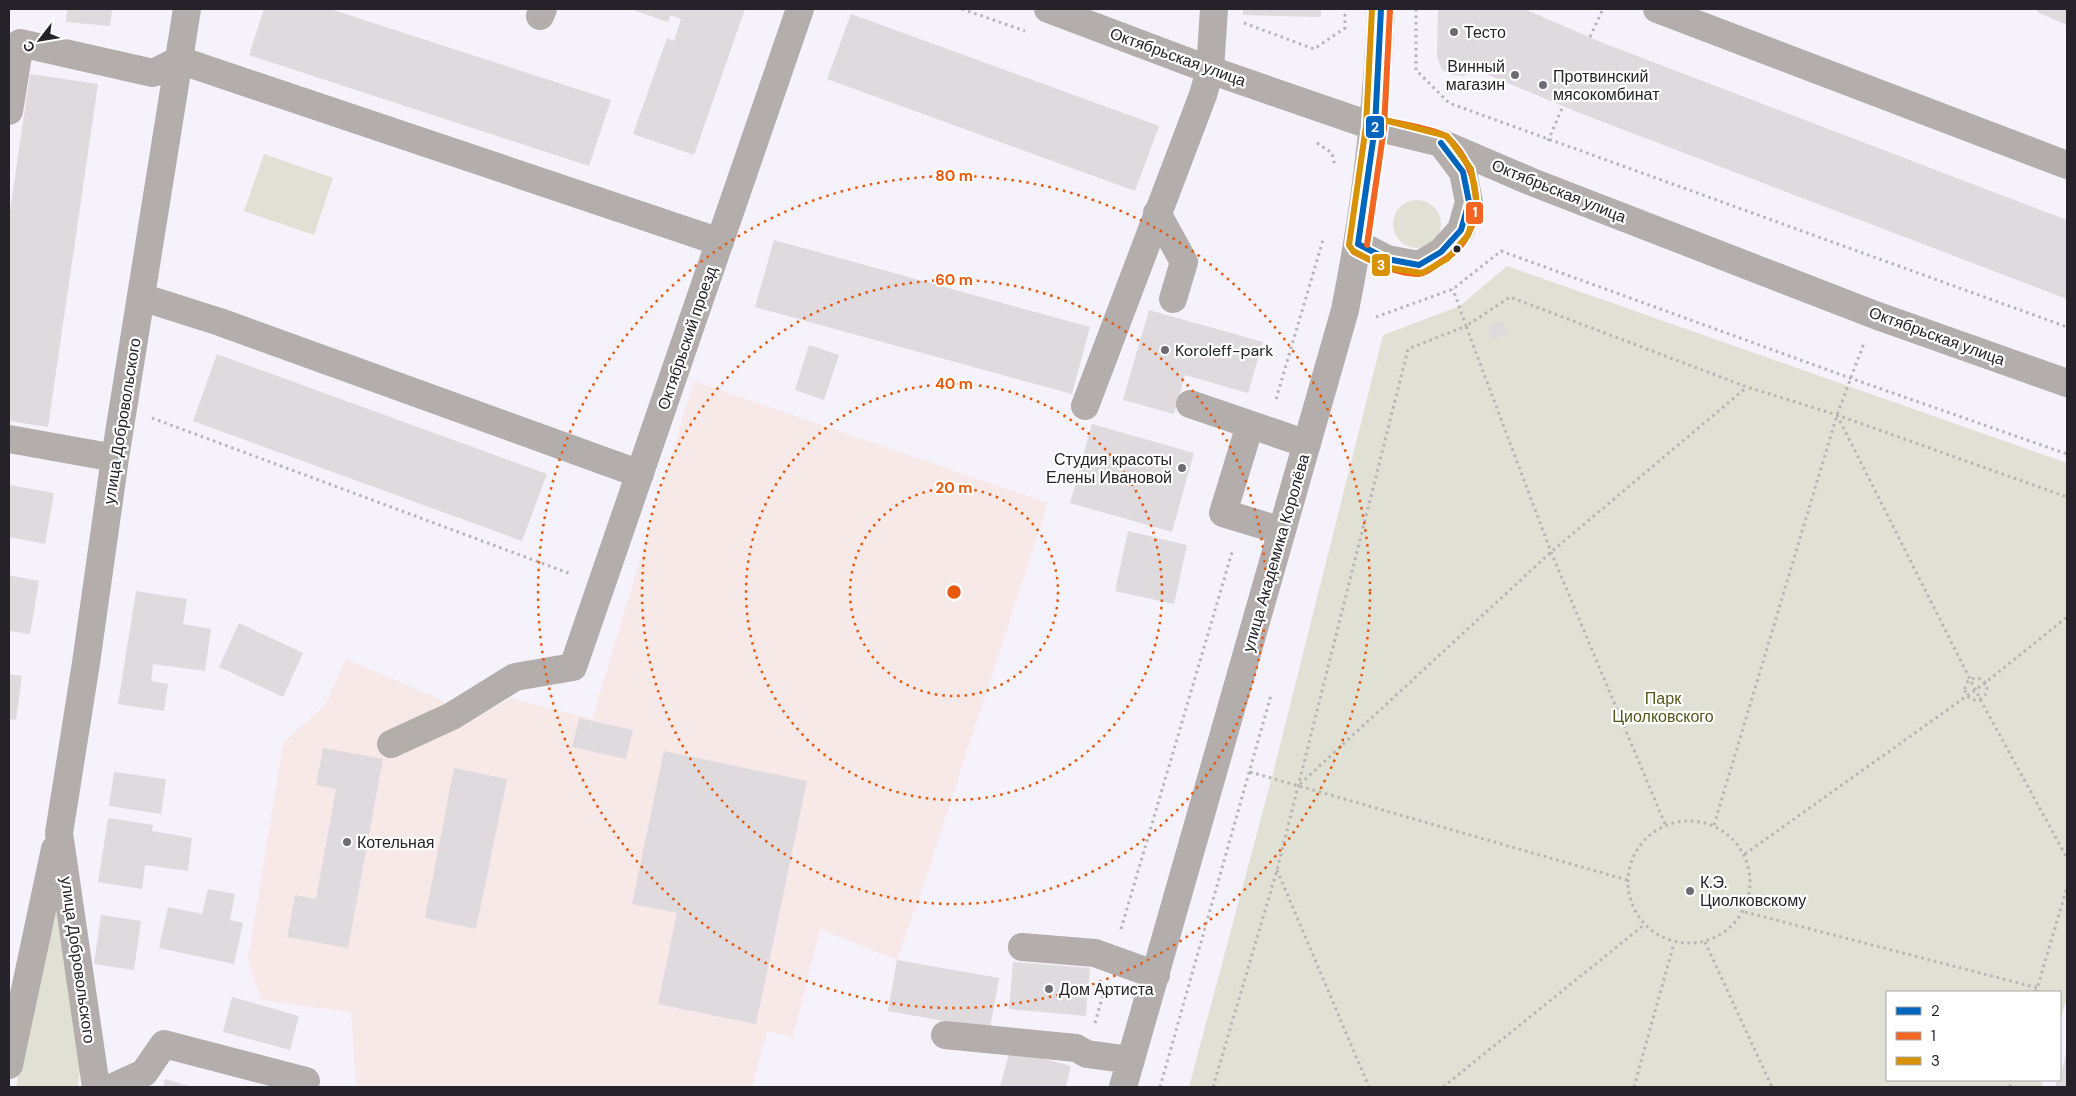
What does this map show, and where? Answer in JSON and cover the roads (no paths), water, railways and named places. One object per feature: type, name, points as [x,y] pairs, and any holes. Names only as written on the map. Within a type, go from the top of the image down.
[{"type":"street","name":"улица Добровольского","points":[[10,1052],[59,833],[86,663],[115,458],[187,9]]},
{"type":"street","name":"Октябрьский проезд","points":[[391,744],[452,716],[515,677],[573,667],[800,9]]},
{"type":"street","name":"Октябрьская улица","points":[[1048,9],[1108,20],[1210,70],[1375,127],[1441,143],[1532,182],[1866,311],[2067,383]]},
{"type":"street","name":"улица Академика Королёва","points":[[1123,1087],[1345,310],[1358,244],[1375,127],[1381,9]]},
{"type":"street","points":[[1657,9],[2067,165]]},
{"type":"street","points":[[1085,406],[1157,212],[1203,95],[1210,70],[1214,10]]},
{"type":"street","points":[[9,112],[20,43],[153,73],[179,60],[720,242]]},
{"type":"street","points":[[1358,244],[1388,259],[1419,265],[1441,252],[1461,230],[1469,202],[1463,172],[1441,143]]},
{"type":"street","points":[[1157,212],[1184,262],[1173,299]]},
{"type":"street","points":[[141,297],[220,322],[640,474]]},
{"type":"street","points":[[1190,404],[1307,444]]},
{"type":"street","points":[[1259,428],[1223,513],[1282,531]]},
{"type":"street","points":[[9,439],[115,458]]},
{"type":"street","name":"улица Добровольского","points":[[59,833],[96,1087]]},
{"type":"street","points":[[1022,947],[1095,953],[1156,975]]},
{"type":"street","points":[[945,1035],[1076,1048],[1087,1054],[1130,1060]]},
{"type":"street","points":[[113,1087],[144,1073],[164,1044],[306,1081]]},
{"type":"place","name":"Тесто","points":[[1454,32]]},
{"type":"place","name":"Винный магазин","points":[[1515,75]]},
{"type":"place","name":"Протвинский мясокомбинат","points":[[1543,85]]},
{"type":"place","name":"Koroleff-park","points":[[1165,350]]},
{"type":"place","name":"Студия красоты Елены Ивановой","points":[[1182,468]]},
{"type":"place","name":"Котельная","points":[[347,842]]},
{"type":"place","name":"К.Э. Циолковскому","points":[[1690,891]]},
{"type":"place","name":"Дом Артиста","points":[[1049,989]]},
{"type":"park label","name":"Парк Циолковского","points":[[1663,707]]}]
